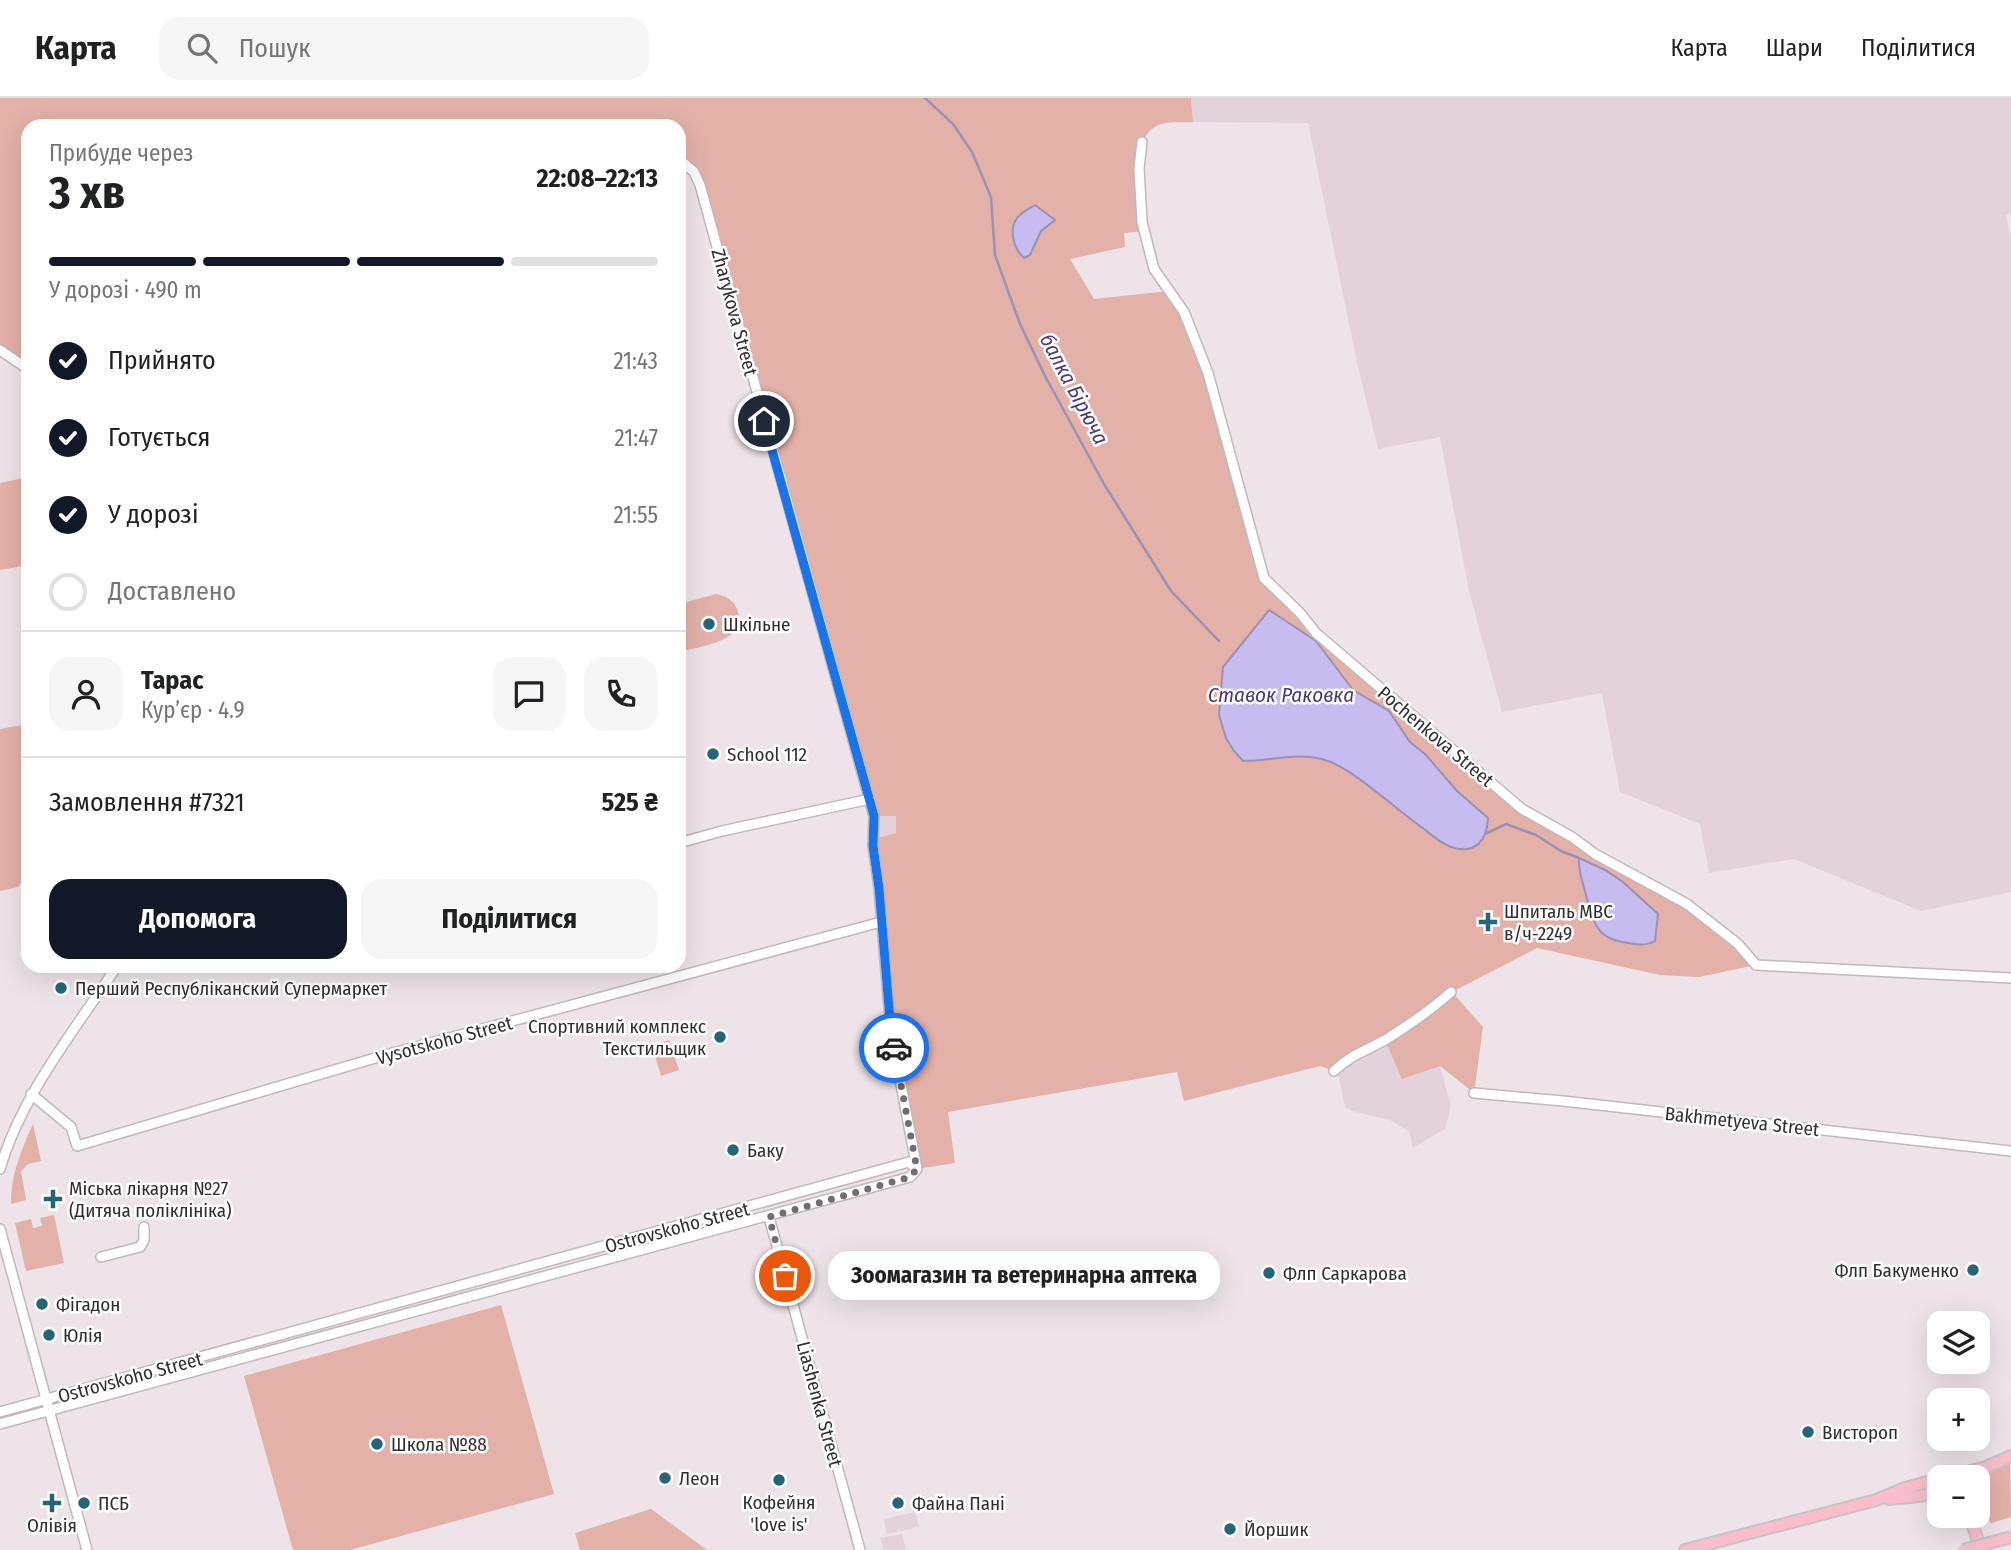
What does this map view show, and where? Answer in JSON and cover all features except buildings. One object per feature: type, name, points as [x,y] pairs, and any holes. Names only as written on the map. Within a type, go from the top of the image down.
[{"type":"main road","points":[[1990,1465],[2011,1456]]},
{"type":"main road","points":[[1685,1550],[1876,1500],[1927,1482]]},
{"type":"main road","points":[[1876,1500],[1927,1495]]},
{"type":"main road","points":[[1974,1528],[1981,1550]]},
{"type":"main road","points":[[1963,1550],[2011,1536]]},
{"type":"main road","points":[[1702,1550],[1730,1539]]},
{"type":"street","name":"Pochenkova Street","points":[[1142,142],[1139,168],[1142,222],[1154,269],[1184,312],[1208,373],[1264,578],[1300,613],[1316,633],[1522,809],[1635,877],[1687,904],[1738,944],[1756,965],[2011,978]]},
{"type":"street","name":"Zharykova Street","points":[[686,165],[694,172],[700,185],[874,816],[873,839],[891,1032],[917,1169]]},
{"type":"street","points":[[0,351],[21,364]]},
{"type":"street","points":[[686,841],[870,799]]},
{"type":"street","name":"Vysotskoho Street","points":[[31,1094],[71,1127],[77,1146],[395,1053],[881,922]]},
{"type":"street","points":[[0,1169],[31,1094],[112,973]]},
{"type":"street","points":[[1334,1071],[1346,1058],[1385,1040],[1428,1013],[1451,992]]},
{"type":"street","name":"Bakhmetyeva Street","points":[[1474,1093],[2011,1151]]},
{"type":"street","name":"Ostrovskoho Street","points":[[0,1412],[909,1162],[917,1169],[910,1177],[769,1217],[0,1424]]},
{"type":"street","name":"Liashenka Street","points":[[769,1217],[860,1550]]},
{"type":"street","points":[[101,1257],[140,1247],[144,1240],[144,1227]]},
{"type":"street","points":[[0,1229],[88,1550]]},
{"type":"shaded area","points":[[0,98],[1191,98],[1193,122],[1163,123],[1152,129],[1142,142],[1144,231],[1124,233],[1125,247],[1070,259],[1094,299],[1169,291],[1184,312],[1208,373],[1264,578],[1287,602],[1522,809],[1687,904],[1756,965],[1699,977],[1660,975],[1537,948],[1452,992],[1483,1027],[1474,1093],[1440,1066],[1402,1079],[1385,1040],[1334,1071],[1320,1066],[1184,1101],[1177,1072],[948,1112],[955,1163],[917,1169],[899,1070],[873,839],[896,833],[896,816],[874,816],[700,185],[686,168],[686,119],[21,119],[21,364],[0,350]]},
{"type":"shaded area","points":[[1191,98],[2011,98],[2011,214],[2006,215],[2011,241],[2011,892],[1921,911],[1794,859],[1709,873],[1700,824],[1620,792],[1602,693],[1502,712],[1469,591],[1440,437],[1378,449],[1356,358],[1308,123],[1193,122]]},
{"type":"shaded area","points":[[21,478],[21,566],[0,570],[0,483]]},
{"type":"shaded area","name":"Шкільне","points":[[716,594],[728,598],[737,609],[739,620],[736,629],[721,641],[686,650],[686,602]]},
{"type":"shaded area","points":[[21,725],[21,883],[18,887],[0,891],[0,729]]},
{"type":"shaded area","points":[[874,816],[896,816],[896,833],[873,839]]},
{"type":"shaded area","points":[[669,1040],[679,1070],[661,1076],[652,1046]]},
{"type":"shaded area","points":[[1385,1040],[1440,1066],[1451,1106],[1445,1129],[1413,1148],[1409,1131],[1390,1120],[1345,1107],[1338,1073],[1334,1071]]},
{"type":"shaded area","points":[[33,1124],[41,1161],[28,1164],[21,1171],[26,1200],[11,1204],[15,1173]]},
{"type":"shaded area","points":[[54,1215],[64,1263],[26,1271],[15,1223],[31,1219],[33,1228],[42,1226],[40,1218]]},
{"type":"shaded area","points":[[501,1305],[554,1494],[350,1550],[293,1550],[244,1376]]},
{"type":"shaded area","points":[[2010,1464],[2011,1517],[1991,1523],[1990,1522],[1990,1470]]},
{"type":"shaded area","points":[[651,1509],[707,1550],[580,1550],[575,1533]]},
{"type":"shaded area","points":[[915,1512],[919,1527],[887,1534],[884,1519]]},
{"type":"shaded area","points":[[902,1534],[906,1550],[884,1550],[880,1538]]},
{"type":"water","points":[[1035,205],[1055,220],[1041,231],[1030,255],[1024,258],[1014,243],[1014,225],[1020,215]]},
{"type":"water","name":"Ставок Раковка","points":[[1269,610],[1316,641],[1353,690],[1389,711],[1410,742],[1425,754],[1457,791],[1488,818],[1485,833],[1478,844],[1459,849],[1442,843],[1362,781],[1328,761],[1296,757],[1243,761],[1234,751],[1226,738],[1219,715],[1223,667]]},
{"type":"water","points":[[1579,858],[1623,882],[1658,914],[1655,941],[1636,944],[1618,941],[1603,934],[1591,914],[1580,873]]},
{"type":"waterway","name":"балка Бірюча","points":[[925,98],[953,124],[972,152],[991,197],[995,255],[1020,324],[1045,376],[1104,484],[1171,591],[1219,641]]},
{"type":"waterway","name":"балка Бірюча","points":[[1487,833],[1506,824],[1536,835],[1561,851],[1579,858]]},
{"type":"way so far","points":[[785,1276],[769,1217],[910,1177],[917,1169],[894,1048]]},
{"type":"place","name":"Шкільне","points":[[709,624]]},
{"type":"place","name":"School 112","points":[[713,754]]},
{"type":"place","name":"Шпиталь МВС в/ч-2249","points":[[1488,922]]},
{"type":"place","name":"Перший Республiканский Супермаркет","points":[[61,988]]},
{"type":"place","name":"Спортивний комплекс Текстильщик","points":[[720,1037]]},
{"type":"place","name":"Баку","points":[[733,1150]]},
{"type":"place","name":"Міська лікарня №27 (Дитяча поліклініка)","points":[[53,1199]]},
{"type":"place","name":"Флп Бакуменко","points":[[1973,1270]]},
{"type":"place","name":"Флп Саркарова","points":[[1269,1273]]},
{"type":"place","name":"Зоомагазин та ветеринарна аптека","points":[[785,1276]]},
{"type":"place","name":"Фігадон","points":[[42,1304]]},
{"type":"place","name":"Юлія","points":[[49,1335]]},
{"type":"place","name":"Вистороп","points":[[1808,1432]]},
{"type":"place","name":"Школа №88","points":[[377,1444]]},
{"type":"place","name":"Леон","points":[[665,1478]]},
{"type":"place","name":"Кофейня 'love is'","points":[[779,1480]]},
{"type":"place","name":"Олівія","points":[[52,1503]]},
{"type":"place","name":"ПСБ","points":[[84,1503]]},
{"type":"place","name":"Файна Пані","points":[[898,1503]]},
{"type":"place","name":"Йоршик","points":[[1230,1529]]},
{"type":"route","points":[[764,421],[874,816],[873,846],[894,1048]]}]
